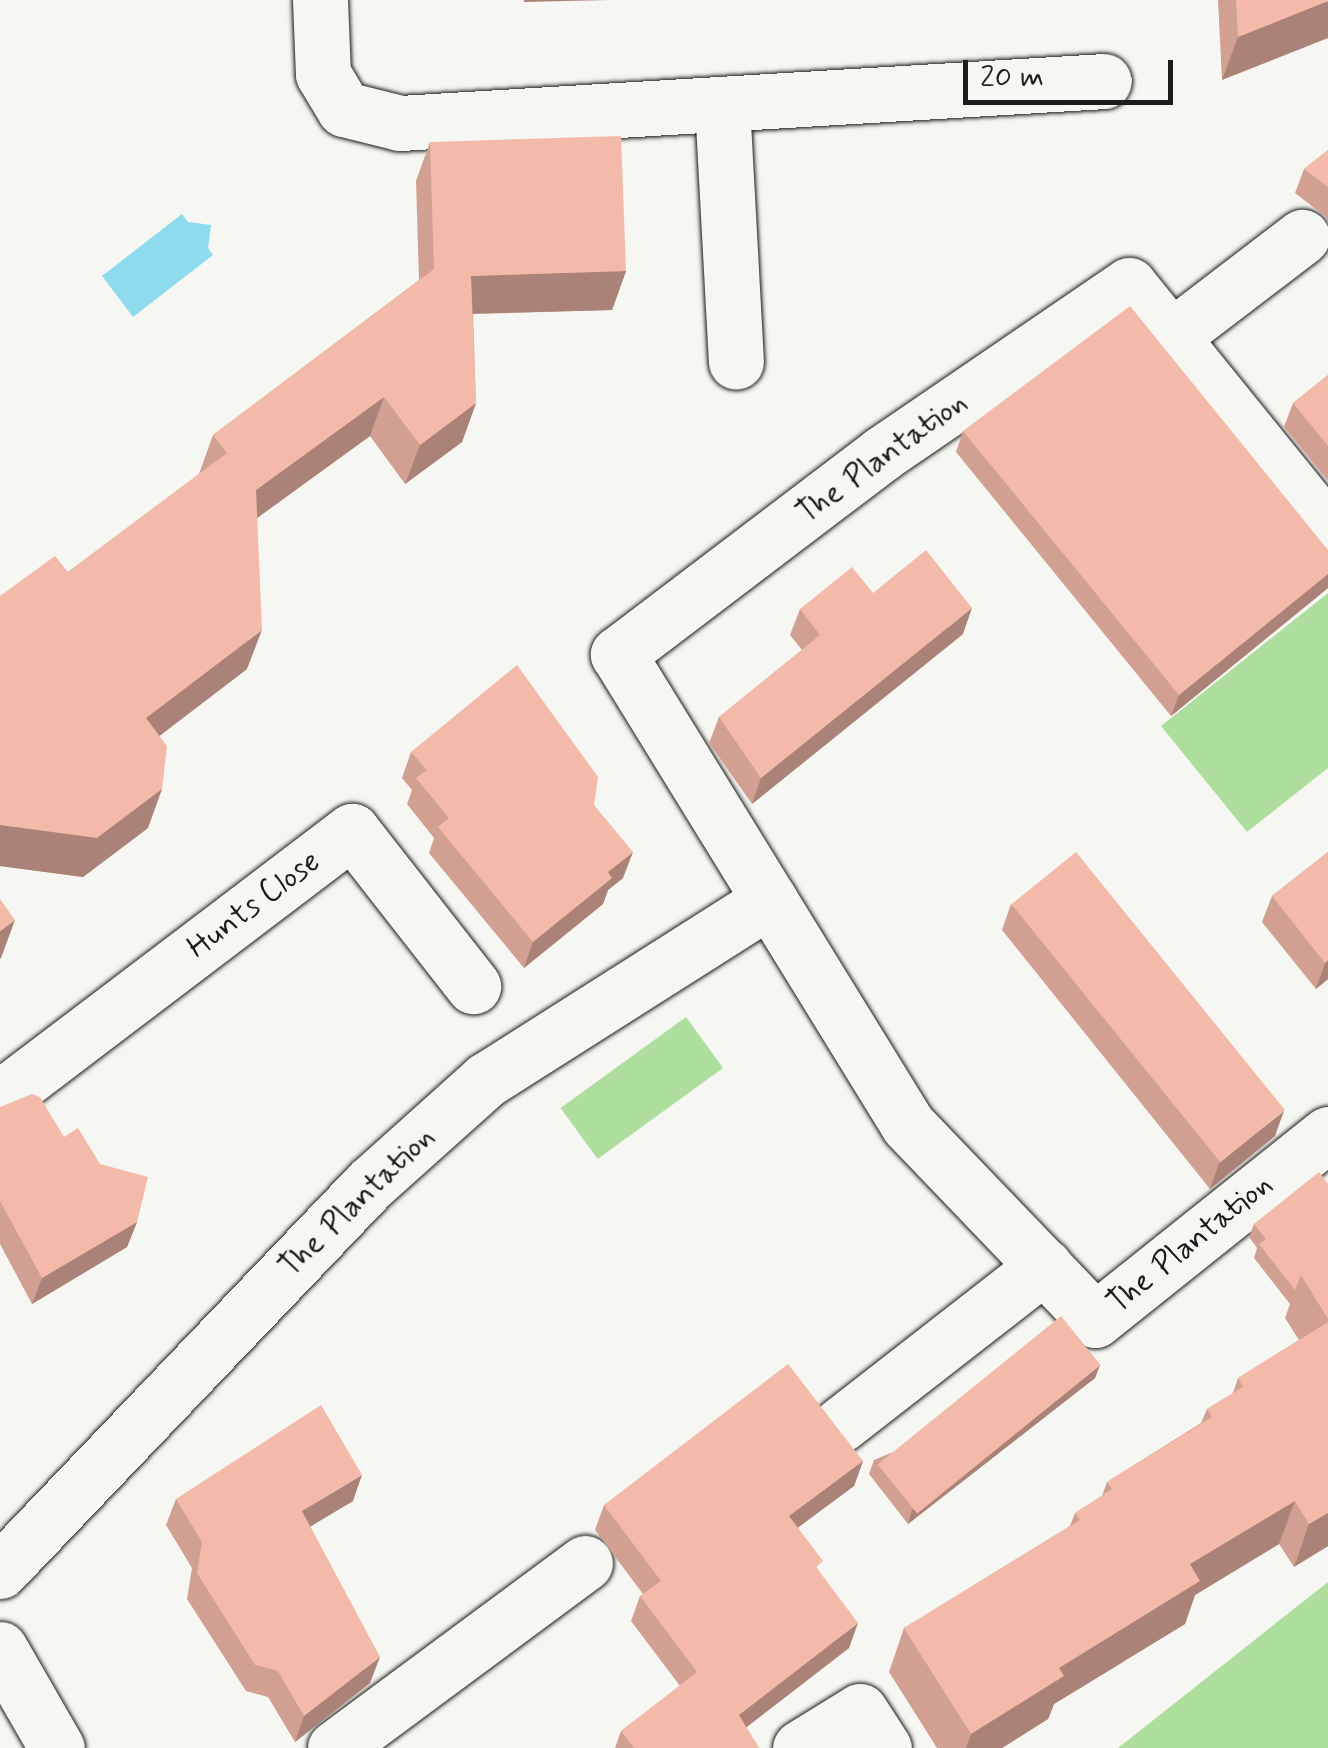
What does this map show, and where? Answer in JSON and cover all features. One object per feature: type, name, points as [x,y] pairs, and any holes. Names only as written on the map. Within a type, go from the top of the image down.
[{"type":"street","points":[[320,0],[323,74],[344,109],[400,123],[1104,81]]},
{"type":"street","points":[[722,104],[736,362]]},
{"type":"street","points":[[1170,336],[1302,237]]},
{"type":"street","name":"The Plantation","points":[[1328,531],[1129,285],[883,453],[618,654],[908,1125],[1096,1320],[1328,1134]]},
{"type":"street","name":"Hunts Close","points":[[0,1098],[352,831],[472,986]]},
{"type":"street","name":"The Plantation","points":[[0,1570],[370,1184],[486,1080],[770,900]]},
{"type":"street","points":[[840,1425],[1044,1266]]},
{"type":"street","points":[[335,1748],[585,1563]]},
{"type":"street","points":[[0,1649],[57,1748]]},
{"type":"street","points":[[800,1748],[860,1711],[884,1748]]},
{"type":"green space","points":[[1328,593],[1328,768],[1247,832],[1161,726]]},
{"type":"green space","points":[[686,1017],[723,1068],[598,1159],[561,1108]]},
{"type":"green space","points":[[1328,1582],[1328,1748],[1118,1748]]},
{"type":"water","points":[[182,214],[188,222],[211,225],[208,248],[213,255],[133,317],[102,276]]},
{"type":"building","points":[[1236,0],[1328,0],[1328,1],[1238,37]]},
{"type":"building","points":[[621,136],[626,271],[471,276],[476,403],[420,445],[384,397],[256,490],[262,630],[146,718],[167,746],[162,789],[97,838],[0,825],[0,596],[55,556],[68,572],[227,453],[213,435],[434,269],[430,142]]},
{"type":"building","points":[[1328,150],[1328,187],[1304,169]]},
{"type":"building","points":[[1130,306],[1328,550],[1328,574],[1179,695],[963,431]]},
{"type":"building","points":[[1328,375],[1328,446],[1293,403]]},
{"type":"building","points":[[926,550],[972,608],[761,778],[719,717],[820,635],[800,609],[852,567],[873,593]]},
{"type":"building","points":[[517,665],[598,777],[594,805],[633,852],[608,872],[612,878],[533,942],[438,827],[449,818],[416,778],[427,770],[411,752]]},
{"type":"building","points":[[1076,852],[1285,1110],[1220,1162],[1011,904]]},
{"type":"building","points":[[1328,852],[1328,960],[1325,963],[1272,896]]},
{"type":"building","points":[[0,899],[15,920],[0,931]]},
{"type":"building","points":[[32,1094],[40,1097],[64,1137],[78,1128],[100,1164],[148,1177],[137,1222],[42,1278],[0,1201],[0,1107]]},
{"type":"building","points":[[1319,1172],[1328,1184],[1328,1257],[1301,1275],[1295,1290],[1259,1244],[1266,1239],[1254,1224]]},
{"type":"building","points":[[1328,1257],[1328,1319],[1301,1275]]},
{"type":"building","points":[[1061,1316],[1101,1365],[917,1513],[878,1465]]},
{"type":"building","points":[[1328,1322],[1328,1513],[1309,1524],[1295,1501],[1190,1564],[1200,1581],[1059,1668],[1064,1676],[971,1734],[904,1628],[1080,1520],[1075,1513],[1112,1489],[1107,1482],[1212,1417],[1207,1409],[1243,1387],[1238,1378]]},
{"type":"building","points":[[788,1364],[863,1461],[789,1516],[823,1561],[816,1567],[858,1623],[739,1715],[759,1748],[634,1748],[621,1731],[697,1672],[640,1596],[661,1581],[604,1505]]},
{"type":"building","points":[[321,1405],[362,1475],[302,1511],[380,1657],[304,1716],[278,1671],[255,1665],[197,1573],[202,1542],[176,1499]]}]
